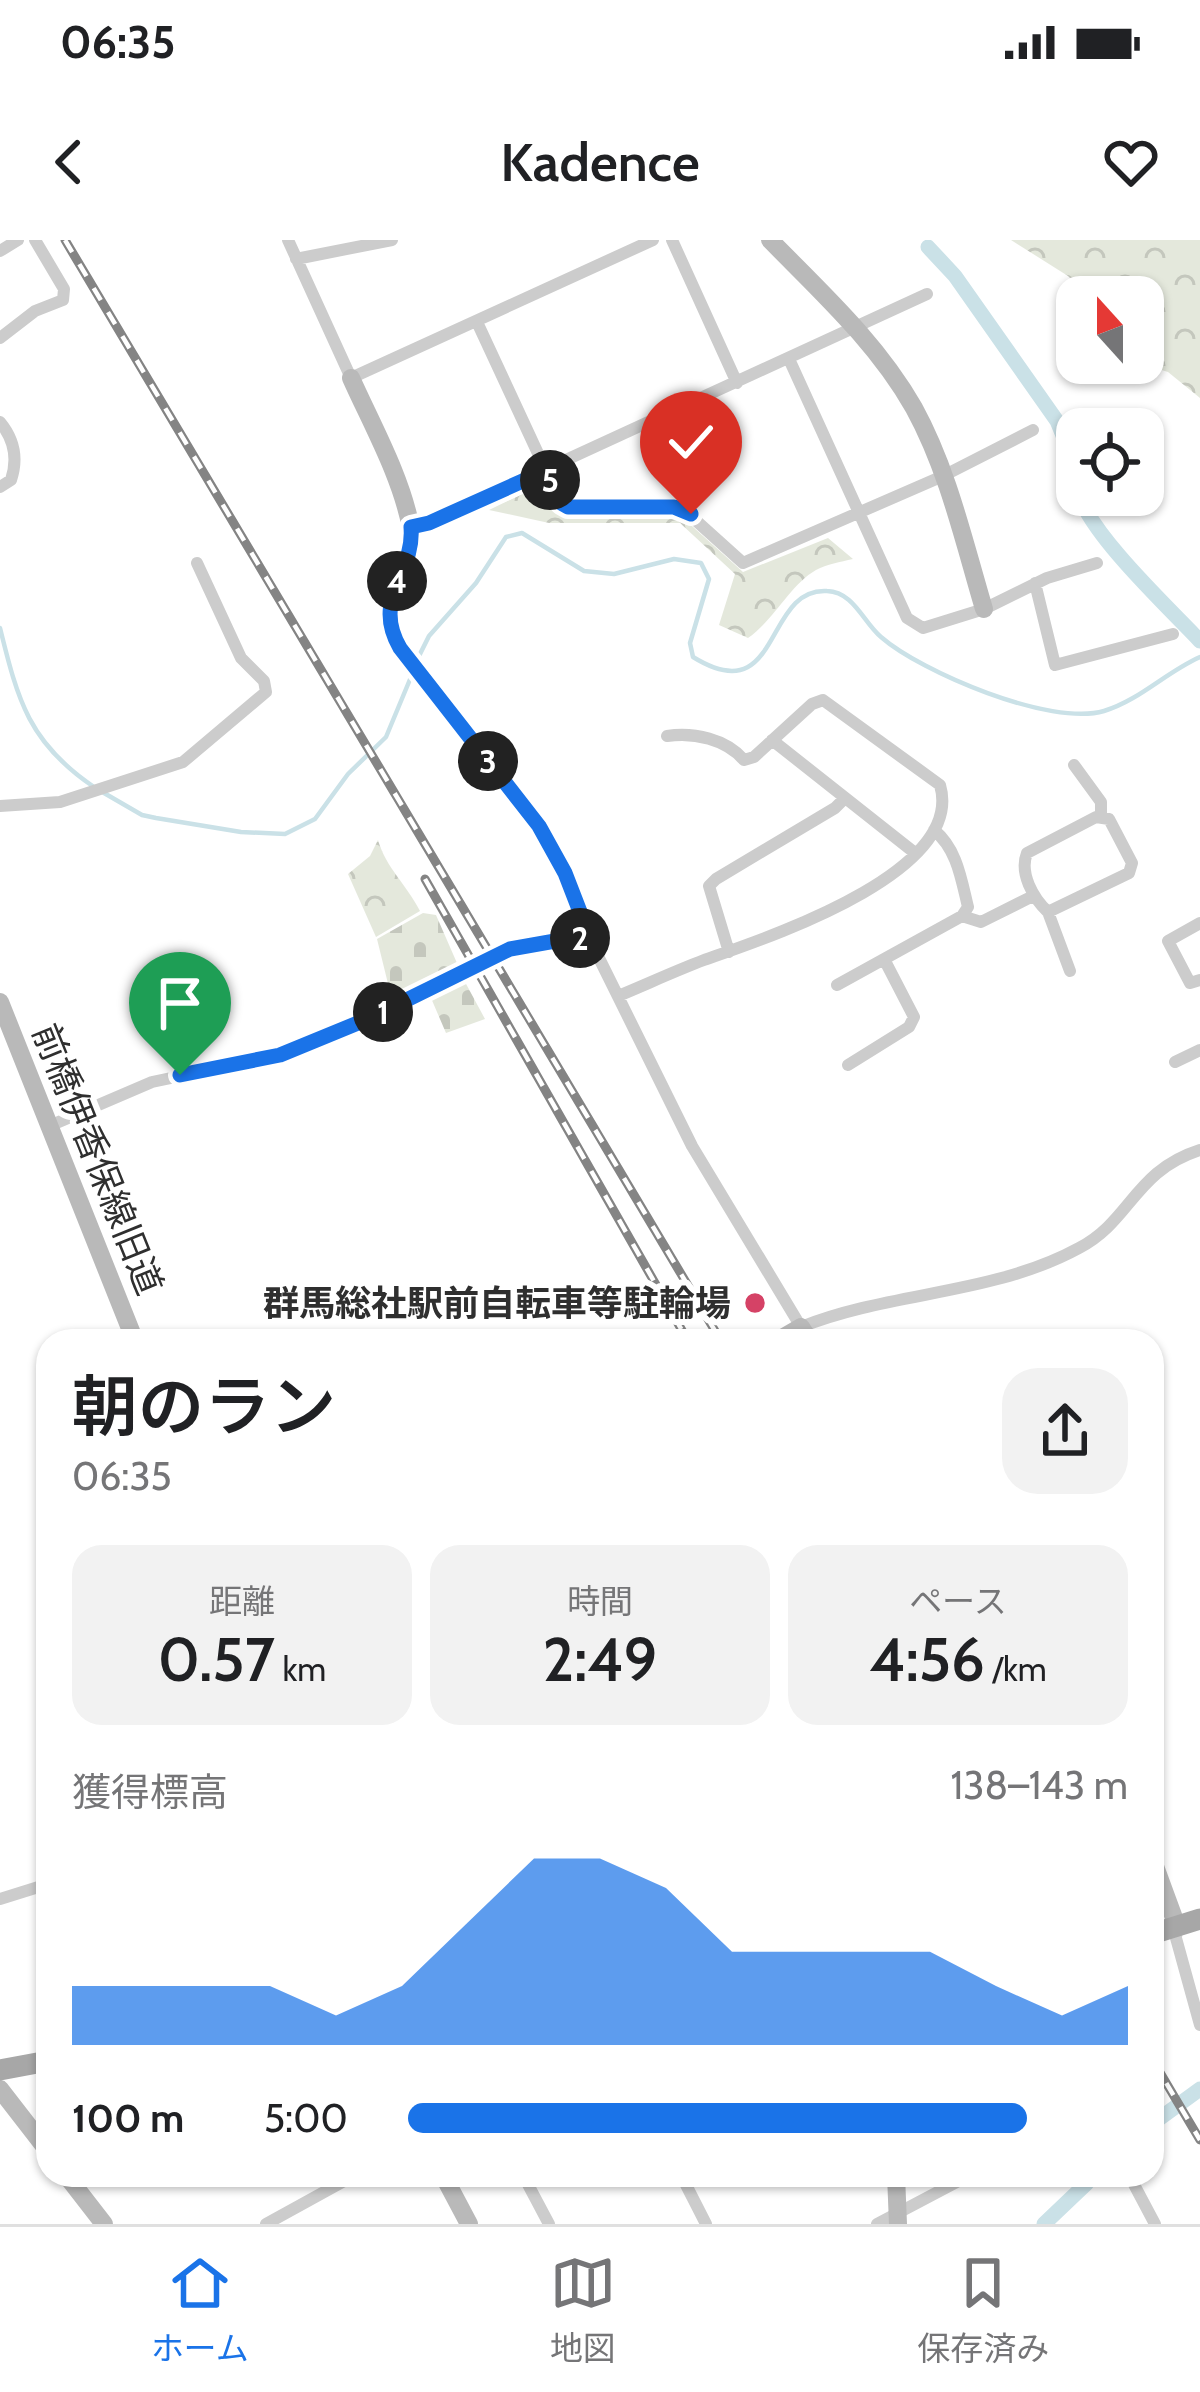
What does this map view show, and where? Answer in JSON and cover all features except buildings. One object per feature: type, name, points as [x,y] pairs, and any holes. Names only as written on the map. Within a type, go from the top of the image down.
[{"type":"main road","points":[[1164,1930],[1200,1919]]},
{"type":"main road","points":[[0,2070],[36,2063]]},
{"type":"street","points":[[0,251],[18,240]]},
{"type":"street","points":[[0,338],[38,310],[63,300],[64,290],[35,240]]},
{"type":"street","points":[[288,240],[386,456],[411,527],[410,548],[389,609],[392,631],[418,674],[545,836],[700,1161],[803,1329]]},
{"type":"street","points":[[296,260],[392,240]]},
{"type":"street","points":[[351,378],[653,240]]},
{"type":"street","points":[[672,240],[737,383]]},
{"type":"street","points":[[770,240],[856,328],[916,412],[943,476],[984,609]]},
{"type":"street","points":[[411,527],[545,471],[927,294]]},
{"type":"street","points":[[477,322],[561,503],[568,507],[687,510],[743,563],[943,476],[1033,430]]},
{"type":"street","points":[[789,359],[914,626],[923,628],[984,609],[1035,583],[1097,563]]},
{"type":"street","points":[[0,422],[10,435],[15,461],[11,480],[0,487]]},
{"type":"street","points":[[0,806],[50,804],[189,758],[266,692],[264,681],[241,658],[197,563]]},
{"type":"street","points":[[1035,583],[1055,665],[1173,634]]},
{"type":"street","points":[[618,996],[814,919],[903,867],[942,818],[945,800],[940,784],[832,702],[812,704],[754,757],[744,760],[730,745],[682,734],[667,736]]},
{"type":"street","points":[[772,740],[915,853]]},
{"type":"street","points":[[1074,765],[1101,802],[1101,818]]},
{"type":"street","points":[[729,952],[710,886],[845,798]]},
{"type":"street","points":[[1048,912],[1129,873],[1132,863],[1109,819],[1096,817],[1027,853],[1023,862],[1070,971]]},
{"type":"street","points":[[837,985],[962,916],[968,907],[948,842],[934,830]]},
{"type":"street","points":[[962,916],[981,922],[1034,896]]},
{"type":"street","points":[[1200,923],[1168,941],[1190,983],[1200,980]]},
{"type":"street","points":[[47,1126],[155,1081],[280,1055],[370,1018],[510,949],[589,935]]},
{"type":"street","points":[[848,1065],[909,1027],[914,1017],[884,959]]},
{"type":"street","name":"前橋伊香保線旧道","points":[[0,1002],[130,1329]]},
{"type":"street","points":[[1175,1062],[1200,1050]]},
{"type":"street","points":[[814,1329],[836,1314],[1014,1276],[1060,1257],[1102,1233],[1164,1165],[1200,1150]]},
{"type":"street","points":[[0,1898],[36,1888]]},
{"type":"street","points":[[1164,1891],[1200,2025]]},
{"type":"street","points":[[0,2090],[36,2136]]},
{"type":"street","points":[[75,2187],[104,2224]]},
{"type":"street","points":[[266,2224],[333,2187]]},
{"type":"street","points":[[449,2187],[469,2224]]},
{"type":"street","points":[[530,2187],[549,2224]]},
{"type":"street","points":[[688,2187],[706,2224]]},
{"type":"street","points":[[897,2187],[898,2218]]},
{"type":"street","points":[[877,2224],[898,2218],[950,2187]]},
{"type":"street","points":[[1135,2187],[1155,2224]]},
{"type":"green space","points":[[1011,240],[1200,240],[1200,398],[1164,371],[1164,276],[1068,276]]},
{"type":"green space","points":[[540,485],[548,488],[559,512],[566,516],[682,517],[743,572],[828,538],[853,559],[807,576],[748,638],[719,625],[735,574],[680,523],[549,523],[489,510]]},
{"type":"green space","points":[[378,840],[420,911],[376,937],[348,874],[370,856]]},
{"type":"green space","points":[[423,913],[436,915],[460,970],[393,1004],[377,939]]},
{"type":"green space","points":[[465,982],[485,1019],[446,1033],[431,998]]},
{"type":"waterway","points":[[928,247],[955,276],[1056,420]]},
{"type":"waterway","points":[[1090,516],[1115,551],[1200,641]]},
{"type":"waterway","points":[[417,660],[429,636],[476,583],[506,537],[522,533],[584,571],[614,574],[674,559],[701,563],[709,579],[690,643],[693,657],[722,670],[742,669],[758,659],[792,607],[807,595],[827,591],[844,596],[881,637],[925,666],[988,693],[1052,711],[1104,711],[1200,657]]},
{"type":"waterway","points":[[0,628],[21,699],[40,737],[94,787]]},
{"type":"waterway","points":[[104,793],[142,815],[241,832],[285,834],[315,819],[348,774],[386,737],[411,677]]},
{"type":"waterway","points":[[1164,2115],[1200,2089]]},
{"type":"waterway","points":[[1044,2224],[1083,2187]]},
{"type":"railway","points":[[65,240],[714,1329]]},
{"type":"railway","points":[[425,879],[681,1329]]},
{"type":"railway","points":[[1164,2079],[1200,2140]]},
{"type":"place","name":"群馬総社駅前自転車等駐輪場","points":[[755,1303]]},
{"type":"route","points":[[180,1075],[280,1055],[370,1018],[510,949],[589,935],[565,873],[539,826],[400,648],[390,623],[390,601],[410,548],[411,527],[545,471],[561,503],[568,507],[674,507],[691,514]]}]
